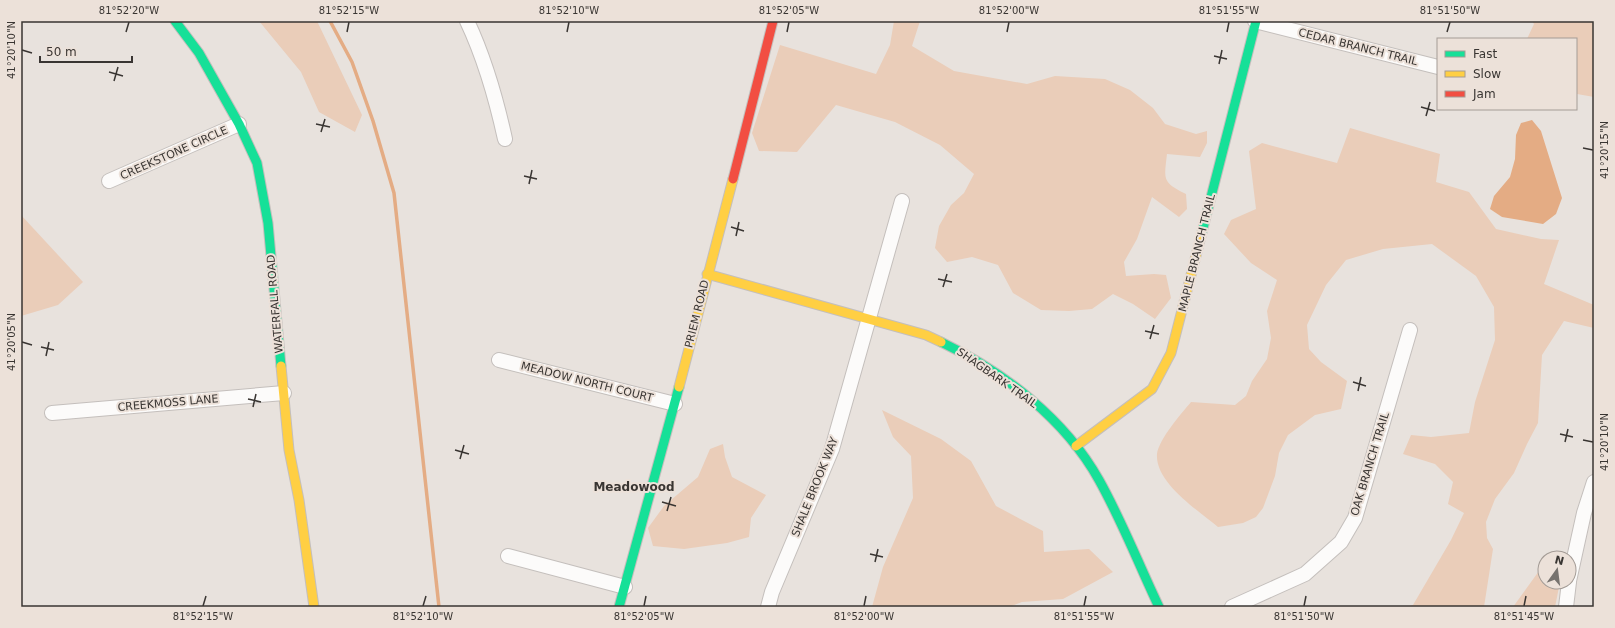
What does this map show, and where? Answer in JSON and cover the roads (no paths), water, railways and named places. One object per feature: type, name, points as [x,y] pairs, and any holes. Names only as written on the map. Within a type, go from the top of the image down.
[{"type":"street","name":"WATERFALL ROAD","points":[[176,21],[199,53],[239,124],[257,163],[268,223],[289,450],[299,500],[314,607]]},
{"type":"street","points":[[467,21],[482,53],[496,100],[505,139]]},
{"type":"street","name":"PRIEM ROAD","points":[[619,607],[675,404],[707,274],[773,21]]},
{"type":"street","name":"CEDAR BRANCH TRAIL","points":[[1256,21],[1437,67]]},
{"type":"street","name":"MAPLE BRANCH TRAIL","points":[[1076,446],[1152,389],[1171,353],[1256,21]]},
{"type":"street","name":"CREEKSTONE CIRCLE","points":[[109,181],[239,124]]},
{"type":"street","name":"SHALE BROOK WAY","points":[[768,607],[772,592],[832,449],[902,201]]},
{"type":"street","name":"SHAGBARK TRAIL","points":[[707,274],[926,334],[964,353],[1033,400],[1076,446],[1099,480],[1158,607]]},
{"type":"street","name":"OAK BRANCH TRAIL","points":[[1232,607],[1306,574],[1342,542],[1355,518],[1410,330]]},
{"type":"street","name":"MEADOW NORTH COURT","points":[[499,360],[675,404]]},
{"type":"street","name":"CREEKMOSS LANE","points":[[52,413],[284,393]]},
{"type":"street","points":[[1576,550],[1584,514],[1594,482]]},
{"type":"street","points":[[508,556],[625,587]]},
{"type":"street","points":[[1566,607],[1568,590]]},
{"type":"waterway","points":[[330,21],[352,62],[373,121],[394,193],[439,607]]},
{"type":"district","name":"Meadowood","points":[[634,487]]}]
